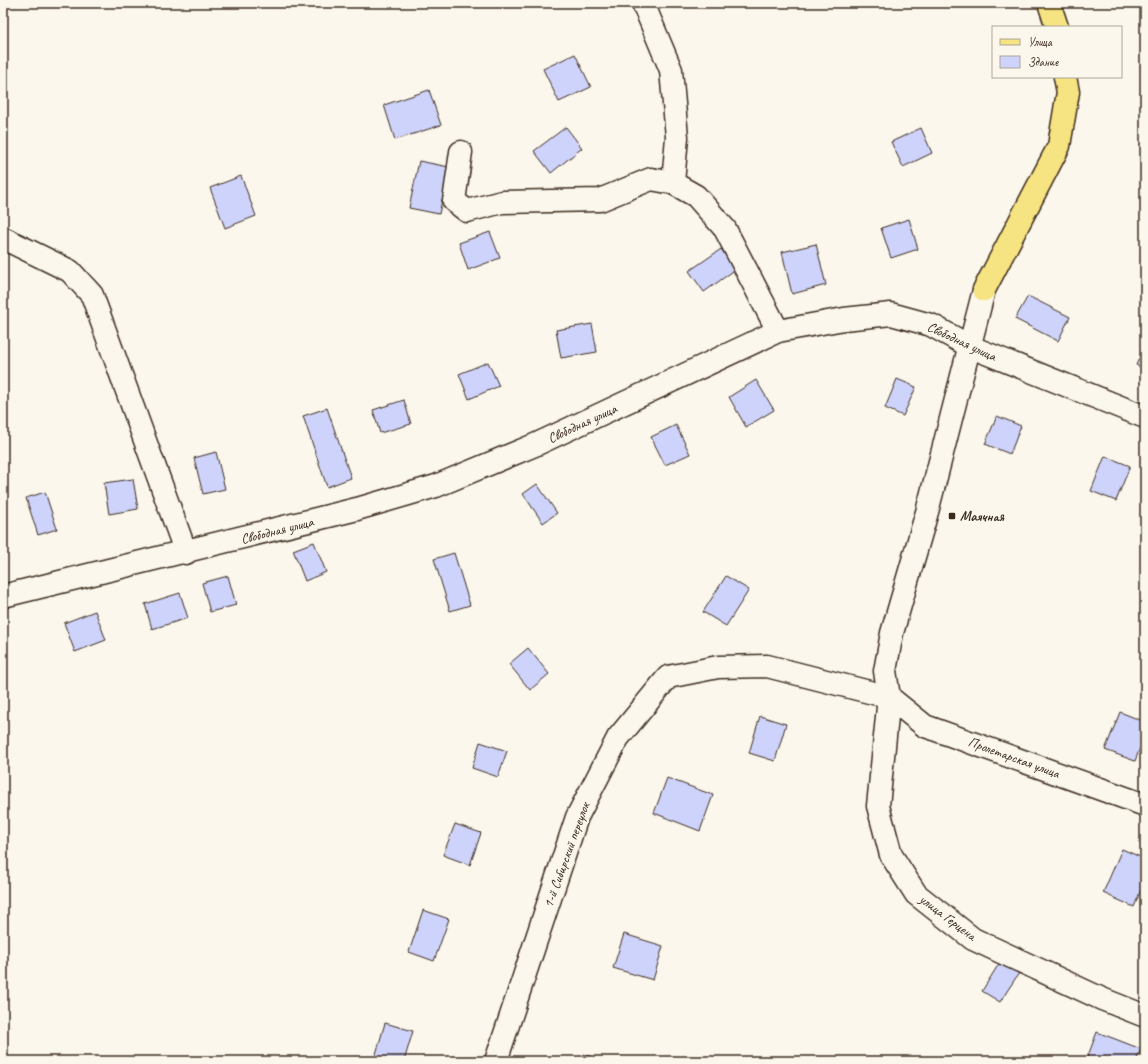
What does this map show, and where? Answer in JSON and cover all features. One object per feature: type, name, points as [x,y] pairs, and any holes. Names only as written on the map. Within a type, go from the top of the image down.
[{"type":"main road","points":[[1049,3],[1057,26]]},
{"type":"main road","points":[[984,290],[1059,146],[1068,92],[1065,78]]},
{"type":"street","points":[[643,3],[671,70],[677,137],[673,183]]},
{"type":"street","points":[[461,152],[454,201],[467,211],[502,202],[600,200],[651,179],[673,183],[696,196],[725,229],[778,331]]},
{"type":"street","points":[[3,238],[70,271],[92,295],[186,553]]},
{"type":"street","name":"улица Герцена","points":[[984,290],[927,512],[892,634],[885,671],[889,697],[878,806],[891,855],[916,894],[973,939],[1102,999],[1145,1016]]},
{"type":"street","name":"Свободная улица","points":[[3,596],[186,553],[357,509],[436,486],[537,444],[778,331],[844,320],[891,314],[931,325],[970,347],[1145,416]]},
{"type":"street","name":"1-й Сибирский переулок","points":[[496,1061],[577,817],[618,738],[668,677],[718,667],[767,666],[889,697]]},
{"type":"street","name":"Пролетарская улица","points":[[889,697],[925,726],[1145,805]]},
{"type":"building","points":[[575,54],[591,87],[559,102],[543,69]]},
{"type":"building","points":[[429,90],[441,125],[395,140],[384,105]]},
{"type":"building","points":[[566,127],[582,148],[551,173],[534,151]]},
{"type":"building","points":[[921,128],[932,153],[903,167],[891,142]]},
{"type":"building","points":[[419,161],[449,167],[439,214],[409,208]]},
{"type":"building","points":[[241,176],[256,216],[225,228],[210,188]]},
{"type":"building","points":[[909,219],[918,249],[891,258],[881,228]]},
{"type":"building","points":[[490,232],[500,258],[468,270],[459,243]]},
{"type":"building","points":[[816,244],[826,285],[792,294],[782,252]]},
{"type":"building","points":[[721,249],[736,269],[704,292],[689,271]]},
{"type":"building","points":[[1028,296],[1070,317],[1058,341],[1015,319]]},
{"type":"building","points":[[592,324],[597,352],[561,358],[556,330]]},
{"type":"building","points":[[1145,346],[1145,369],[1136,365]]},
{"type":"building","points":[[488,362],[499,386],[469,399],[459,374]]},
{"type":"building","points":[[897,379],[916,387],[903,416],[885,408]]},
{"type":"building","points":[[756,380],[774,410],[746,427],[729,397]]},
{"type":"building","points":[[404,400],[411,424],[380,433],[373,410]]},
{"type":"building","points":[[327,408],[351,478],[327,487],[303,416]]},
{"type":"building","points":[[997,416],[1021,426],[1010,454],[985,444]]},
{"type":"building","points":[[676,425],[690,454],[665,465],[651,437]]},
{"type":"building","points":[[216,452],[225,489],[203,494],[194,458]]},
{"type":"building","points":[[1105,456],[1130,466],[1116,501],[1091,491]]},
{"type":"building","points":[[133,479],[138,509],[109,514],[104,483]]},
{"type":"building","points":[[537,484],[557,513],[543,523],[523,494]]},
{"type":"building","points":[[45,492],[57,529],[38,535],[26,498]]},
{"type":"building","points":[[314,542],[326,572],[305,581],[293,550]]},
{"type":"building","points":[[454,553],[470,605],[450,611],[434,559]]},
{"type":"building","points":[[228,576],[236,605],[210,612],[202,583]]},
{"type":"building","points":[[726,576],[749,590],[726,626],[703,612]]},
{"type":"building","points":[[180,593],[188,618],[152,629],[145,604]]},
{"type":"building","points":[[95,611],[106,640],[75,652],[64,623]]},
{"type":"building","points":[[528,648],[549,674],[530,690],[509,664]]},
{"type":"building","points":[[1120,712],[1145,722],[1145,735],[1135,761],[1105,750]]},
{"type":"building","points":[[760,716],[786,724],[775,761],[749,753]]},
{"type":"building","points":[[480,742],[507,751],[498,777],[472,768]]},
{"type":"building","points":[[667,778],[713,795],[700,831],[654,813]]},
{"type":"building","points":[[455,824],[481,833],[470,865],[443,855]]},
{"type":"building","points":[[1122,849],[1145,859],[1145,880],[1134,907],[1103,893]]},
{"type":"building","points":[[423,910],[449,919],[434,961],[409,952]]},
{"type":"building","points":[[624,934],[663,946],[653,980],[613,968]]},
{"type":"building","points":[[1000,962],[1019,973],[1000,1002],[982,991]]},
{"type":"building","points":[[385,1023],[413,1031],[404,1061],[374,1061]]},
{"type":"building","points":[[1097,1032],[1141,1049],[1136,1061],[1086,1061]]},
{"type":"building","points":[[584,1054],[602,1061],[581,1061]]},
{"type":"place","name":"Маячная","points":[[952,516]]}]
